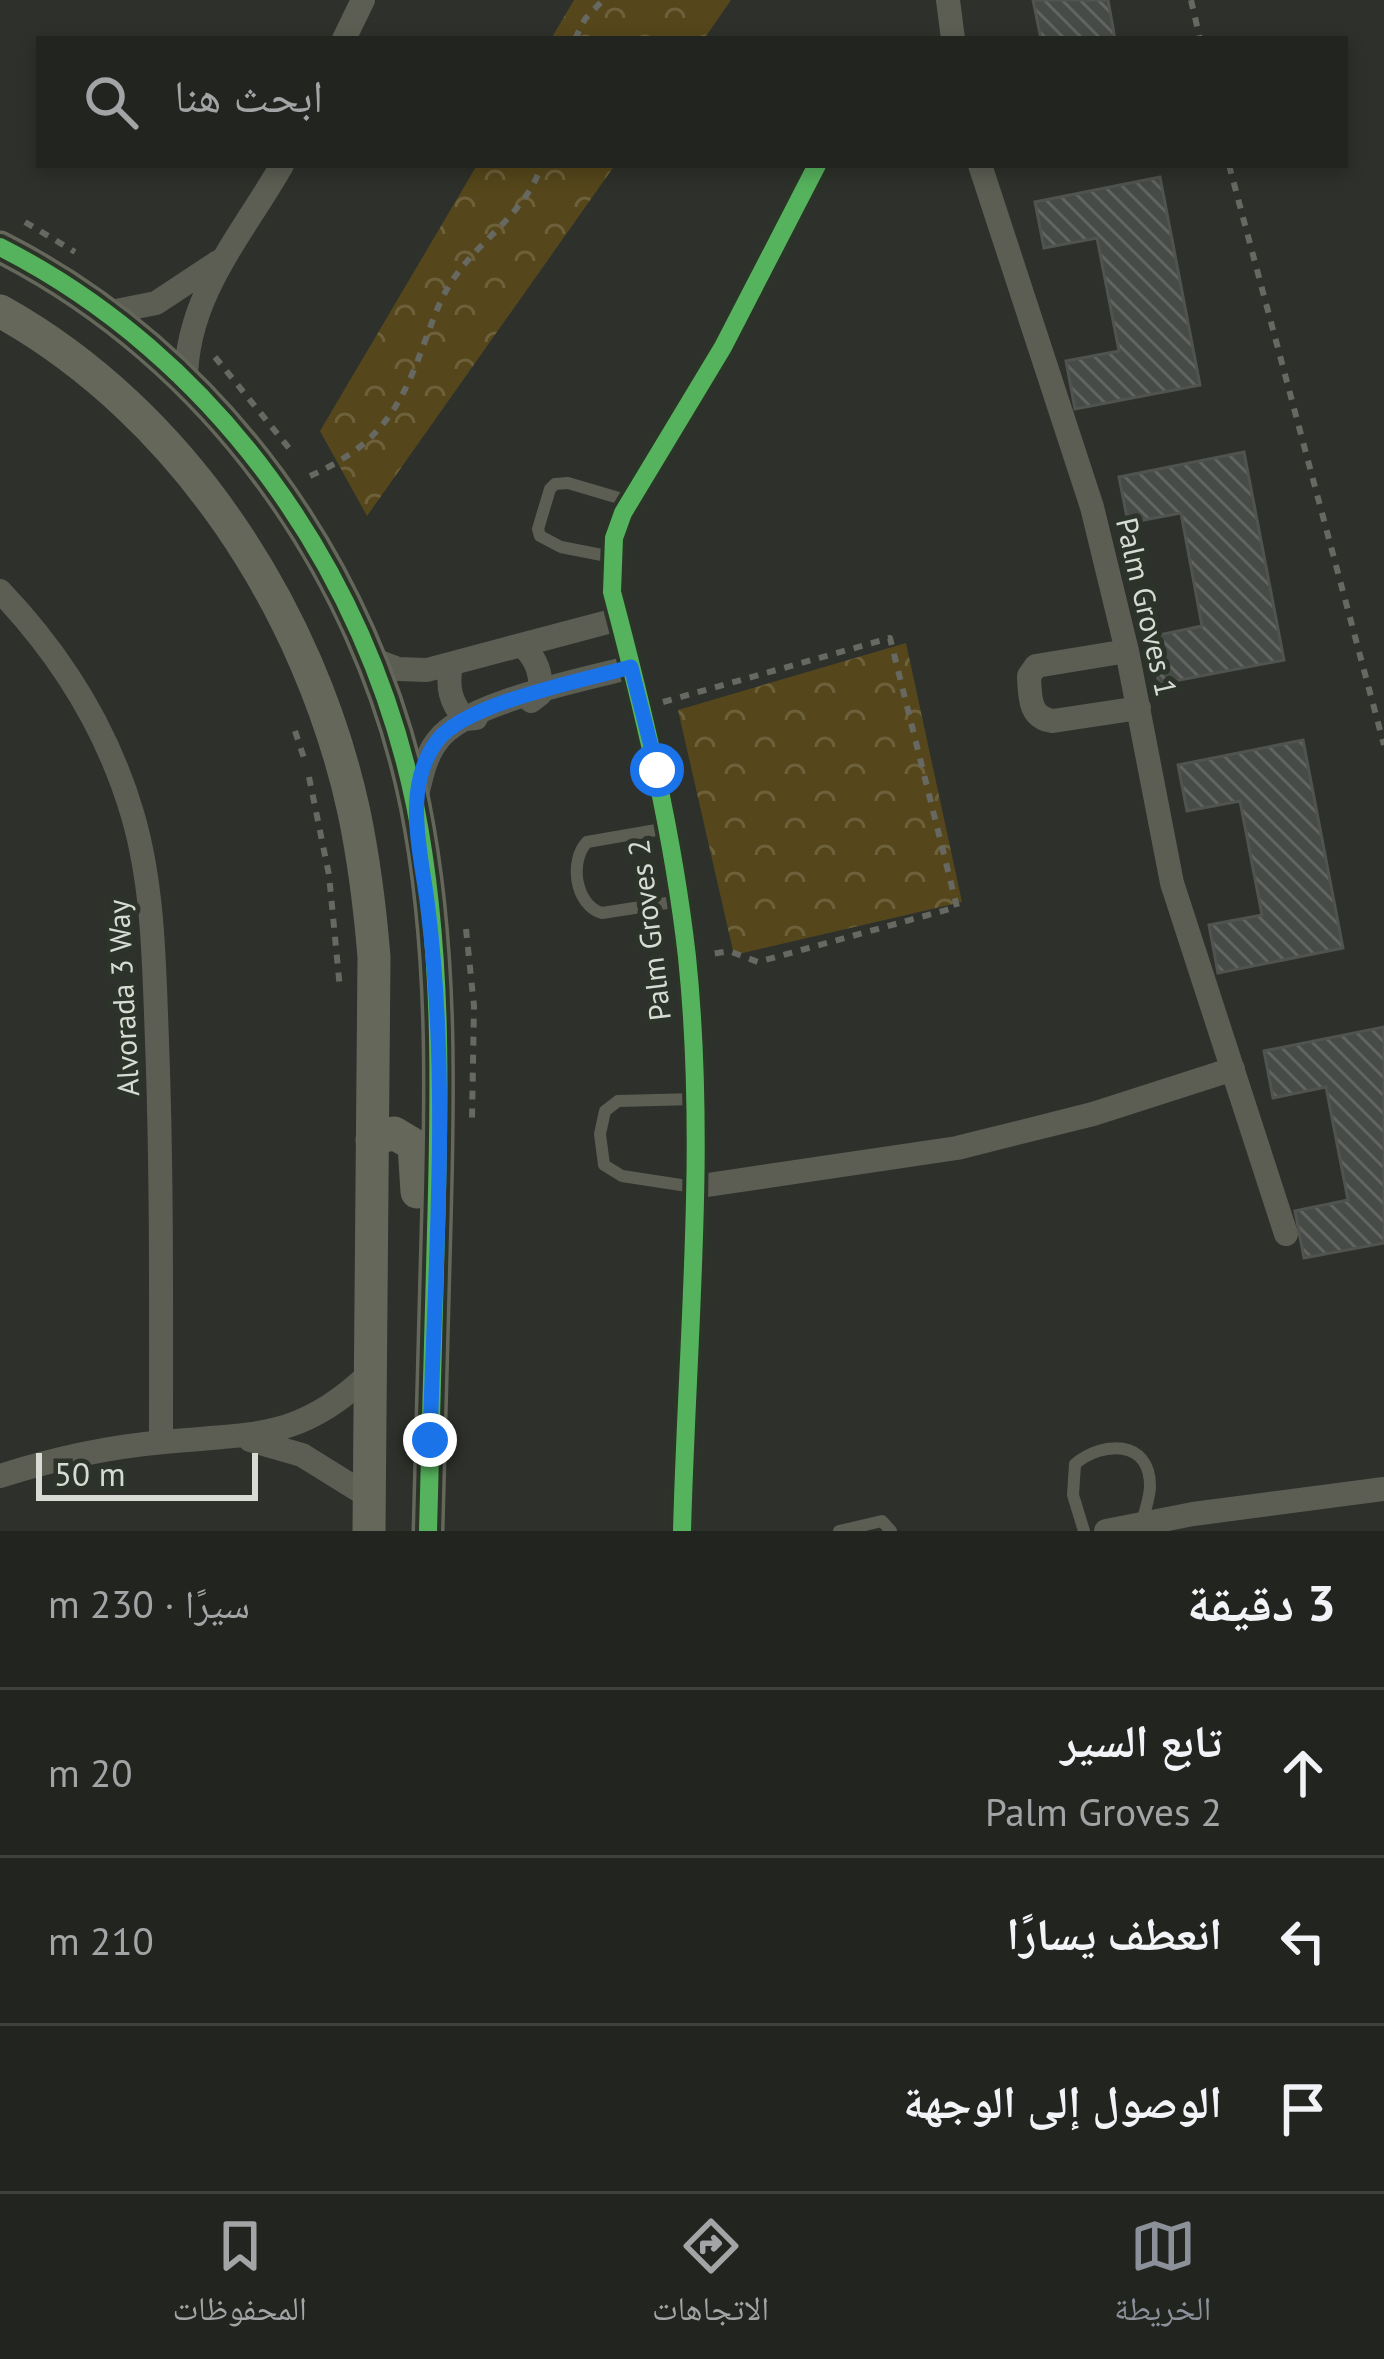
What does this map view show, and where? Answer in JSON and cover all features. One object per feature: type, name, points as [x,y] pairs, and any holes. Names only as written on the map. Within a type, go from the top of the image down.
[{"type":"street","points":[[345,36],[363,0]]},
{"type":"street","points":[[948,0],[953,36]]},
{"type":"street","points":[[186,380],[190,332],[220,260],[280,168]]},
{"type":"street","name":"Palm Groves 2","points":[[682,1531],[694,1187],[687,958],[669,828],[612,592],[611,557],[630,502],[724,347],[816,168]]},
{"type":"street","name":"Palm Groves 1","points":[[981,168],[1008,261],[1071,436],[1112,579],[1172,884],[1286,1234]]},
{"type":"street","points":[[0,248],[106,313],[186,380],[265,470],[302,525],[335,582],[369,658],[415,804],[435,962],[440,1052],[428,1531]]},
{"type":"street","points":[[106,313],[156,303],[220,260]]},
{"type":"street","points":[[0,310],[62,352],[125,404],[182,462],[231,526],[273,595],[334,738],[367,883],[374,957],[369,1531]]},
{"type":"street","name":"Alvorada 3 Way","points":[[0,591],[35,628],[76,686],[109,749],[133,816],[148,885],[160,1113],[161,1442]]},
{"type":"street","points":[[369,658],[413,670],[451,665],[619,619]]},
{"type":"street","points":[[523,646],[538,668],[540,694]]},
{"type":"street","points":[[1127,651],[1036,666],[1029,676],[1032,708],[1041,718],[1053,721],[1138,708]]},
{"type":"street","points":[[451,665],[449,694],[465,718]]},
{"type":"street","points":[[415,804],[435,743],[465,718],[631,667]]},
{"type":"street","points":[[694,1187],[957,1148],[1093,1114],[1233,1069]]},
{"type":"street","points":[[372,1140],[394,1133],[414,1145],[416,1155],[419,1328],[430,1440]]},
{"type":"street","points":[[0,1476],[93,1452],[270,1433],[301,1423],[338,1402],[369,1374]]},
{"type":"street","points":[[301,1423],[302,1455]]},
{"type":"street","points":[[236,1436],[302,1455],[368,1496]]},
{"type":"street","points":[[1106,1531],[1384,1489]]},
{"type":"lane","points":[[611,557],[561,547],[540,536],[550,489],[568,483],[630,502]]},
{"type":"lane","points":[[669,828],[587,842],[577,856],[577,874],[584,901],[602,913],[680,901]]},
{"type":"lane","points":[[694,1099],[618,1101],[605,1111],[600,1134],[604,1165],[622,1176],[694,1187]]},
{"type":"lane","points":[[1084,1531],[1073,1495],[1075,1464],[1089,1453],[1122,1446],[1140,1455],[1147,1469],[1150,1487],[1143,1527]]},
{"type":"lane","points":[[839,1531],[882,1522],[891,1531]]},
{"type":"path","points":[[576,36],[603,0]]},
{"type":"path","points":[[1191,0],[1199,36]]},
{"type":"path","points":[[310,476],[347,458],[387,422],[402,400],[452,282],[518,211],[540,168]]},
{"type":"path","points":[[1230,168],[1384,745]]},
{"type":"path","points":[[643,707],[890,638],[957,907],[758,962],[729,950],[687,958]]},
{"type":"path","points":[[290,718],[309,776],[326,855],[341,1001]]},
{"type":"green space","points":[[574,0],[731,0],[706,36],[553,36]]},
{"type":"green space","points":[[475,168],[613,168],[367,516],[320,431]]},
{"type":"green space","points":[[906,643],[962,902],[734,955],[678,710]]},
{"type":"building","points":[[1033,0],[1108,0],[1114,36],[1040,36]]},
{"type":"building","points":[[1160,177],[1200,385],[1075,409],[1066,361],[1119,351],[1097,238],[1044,248],[1035,202]]},
{"type":"building","points":[[1244,452],[1284,660],[1159,684],[1150,637],[1202,626],[1181,513],[1128,523],[1119,477]]},
{"type":"building","points":[[1303,740],[1343,948],[1218,973],[1209,925],[1262,915],[1240,801],[1187,811],[1178,765]]},
{"type":"building","points":[[1384,1027],[1384,1243],[1304,1258],[1295,1211],[1348,1200],[1326,1087],[1273,1098],[1264,1051]]},
{"type":"cycle path","points":[[682,1531],[696,1172],[693,1029],[666,819],[612,592],[614,538],[623,513],[723,347],[815,168]]},
{"type":"cycle path","points":[[0,247],[78,293],[149,347],[213,409],[270,479],[319,554],[360,634],[392,718],[424,858],[438,1017],[428,1531]]},
{"type":"route","points":[[430,1440],[440,1052],[435,962],[415,804],[424,766],[443,733],[465,718],[511,700],[631,667],[657,770]]}]
